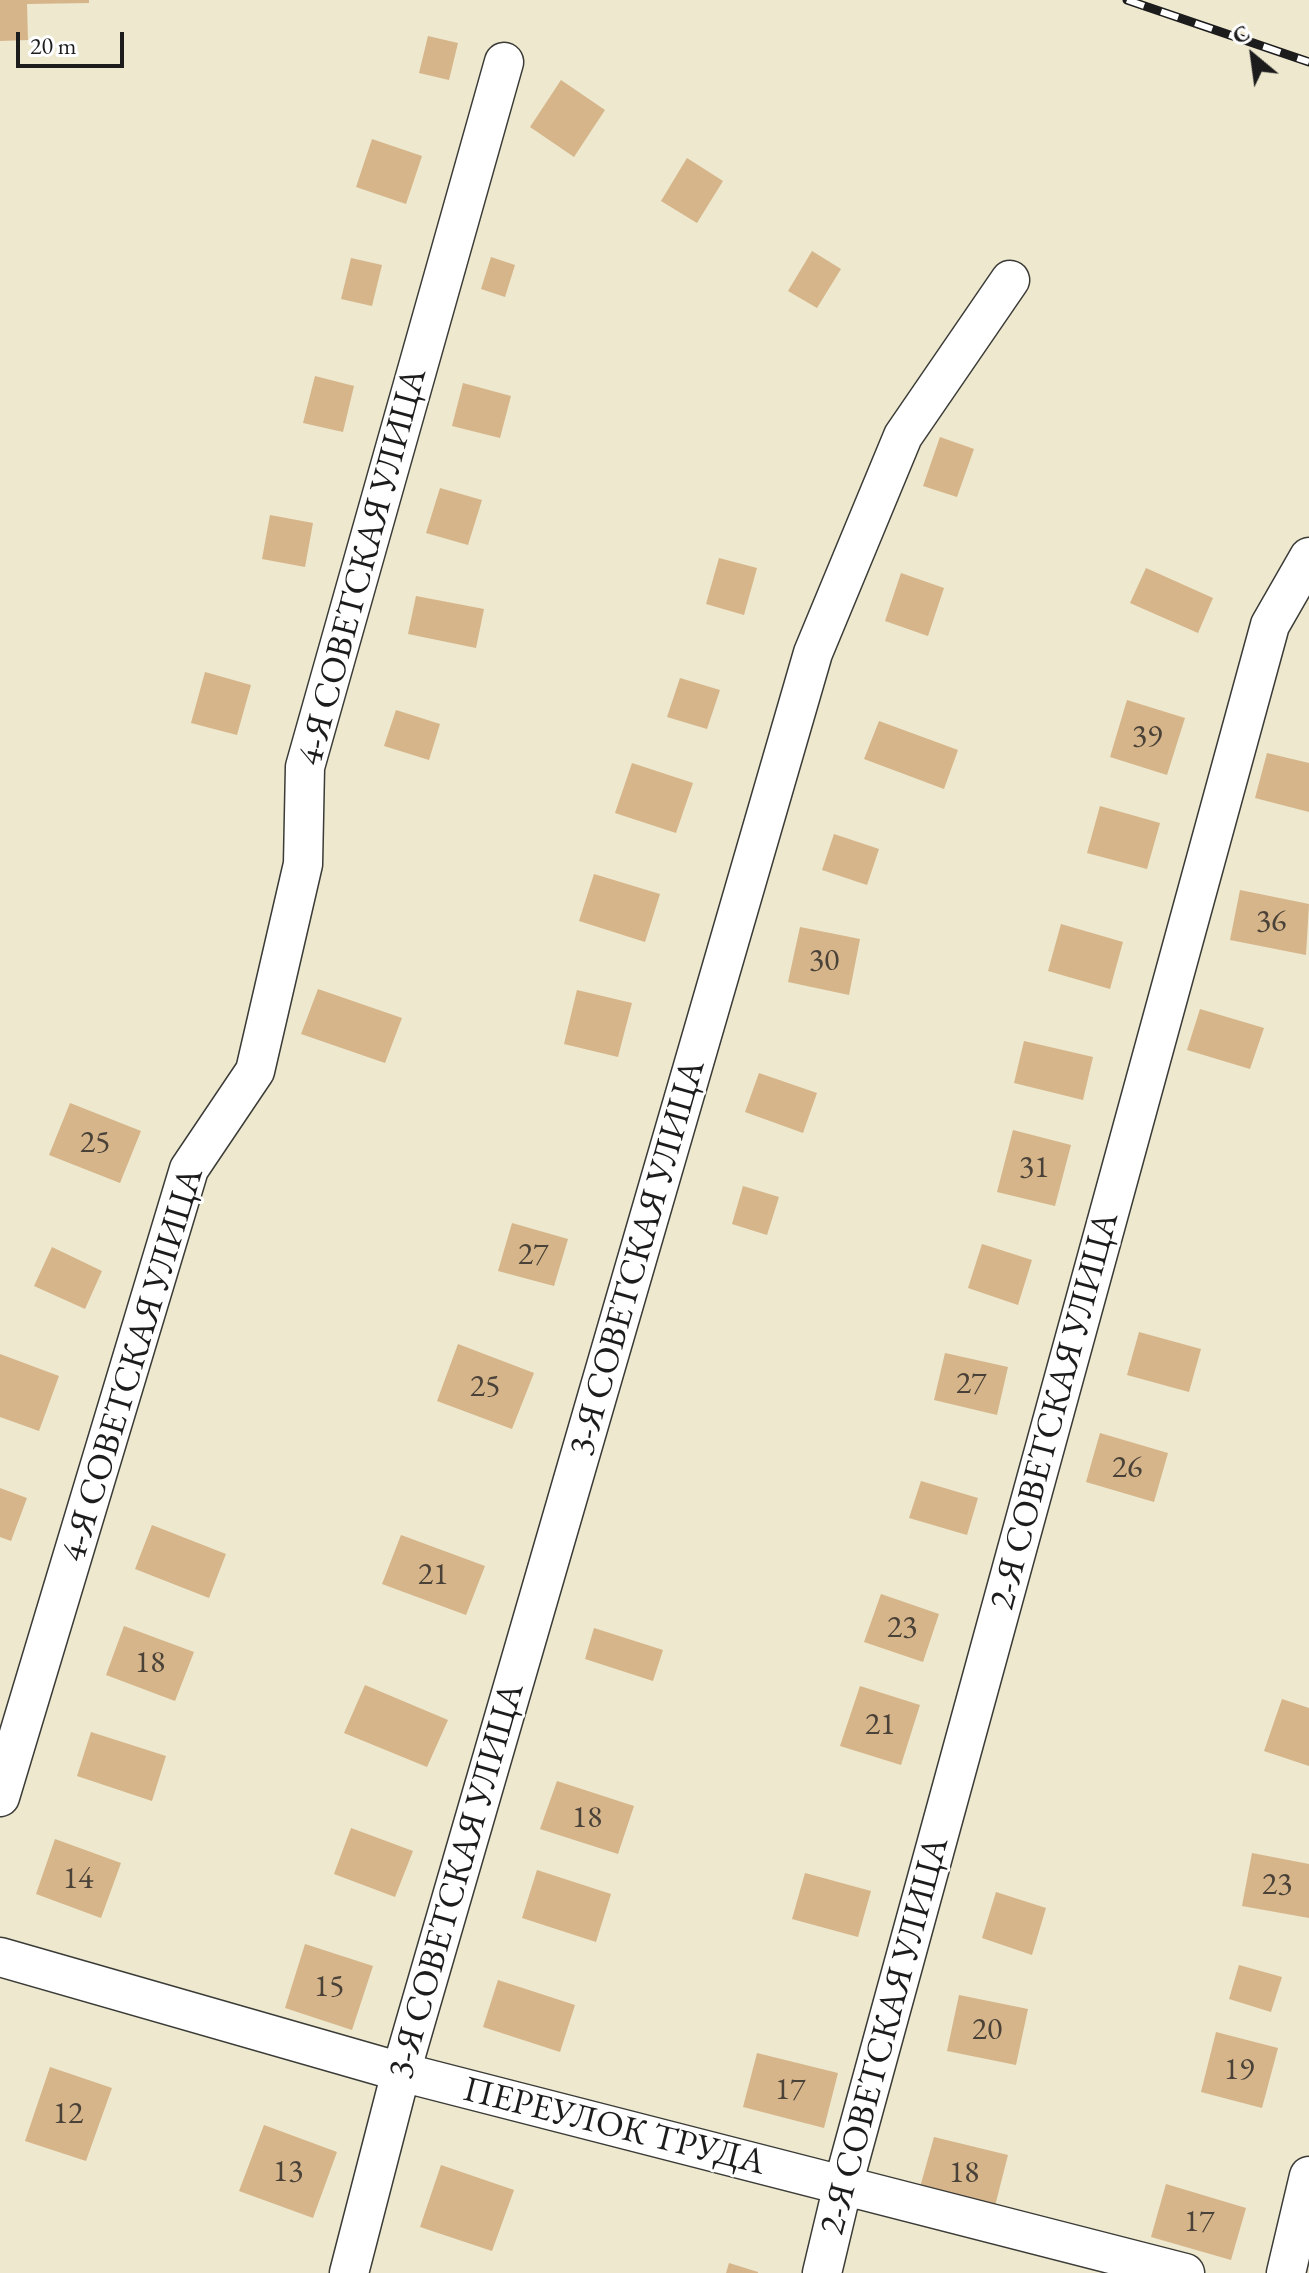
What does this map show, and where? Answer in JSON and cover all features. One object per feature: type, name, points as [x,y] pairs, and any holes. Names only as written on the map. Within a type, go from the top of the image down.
[{"type":"street","name":"4-Я СОВЕТСКАЯ УЛИЦА","points":[[0,1797],[189,1169],[255,1071],[303,864],[305,767],[504,62]]},
{"type":"street","name":"3-Я СОВЕТСКАЯ УЛИЦА","points":[[349,2273],[401,2072],[813,653],[903,436],[1010,280]]},
{"type":"street","name":"2-Я СОВЕТСКАЯ УЛИЦА","points":[[822,2273],[843,2185],[1270,625],[1309,557]]},
{"type":"street","name":"ПЕРЕУЛОК ТРУДА","points":[[0,1957],[401,2072],[1185,2273]]},
{"type":"street","points":[[1286,2273],[1309,2176]]},
{"type":"building","points":[[0,0],[89,0],[89,3],[27,4],[28,40],[0,41]]},
{"type":"building","points":[[428,36],[458,43],[449,80],[419,73]]},
{"type":"building","points":[[561,80],[605,110],[574,157],[530,127]]},
{"type":"building","points":[[372,139],[422,156],[406,204],[356,187]]},
{"type":"building","points":[[687,158],[723,181],[697,223],[661,201]]},
{"type":"building","points":[[812,251],[841,269],[817,308],[788,291]]},
{"type":"building","points":[[491,257],[515,265],[505,297],[481,289]]},
{"type":"building","points":[[351,258],[382,265],[372,306],[341,299]]},
{"type":"building","points":[[315,376],[354,386],[343,432],[303,423]]},
{"type":"building","points":[[463,383],[511,396],[500,438],[452,426]]},
{"type":"building","points":[[940,437],[974,449],[957,497],[923,486]]},
{"type":"building","points":[[440,488],[482,500],[468,545],[426,533]]},
{"type":"building","points":[[270,515],[313,523],[305,567],[262,559]]},
{"type":"building","points":[[719,558],[757,568],[744,615],[706,604]]},
{"type":"building","points":[[1146,568],[1213,598],[1198,633],[1130,603]]},
{"type":"building","points":[[901,573],[944,588],[928,636],[885,621]]},
{"type":"building","points":[[416,596],[484,609],[476,648],[408,634]]},
{"type":"building","points":[[205,672],[251,685],[237,735],[191,723]]},
{"type":"building","points":[[680,678],[720,690],[707,729],[667,717]]},
{"type":"building","points":[[1127,700],[1185,718],[1167,775],[1110,757]]},
{"type":"building","points":[[396,710],[440,724],[429,760],[384,746]]},
{"type":"building","points":[[879,721],[958,750],[944,789],[864,759]]},
{"type":"building","points":[[1267,753],[1309,763],[1309,812],[1255,798]]},
{"type":"building","points":[[632,763],[693,783],[676,833],[615,813]]},
{"type":"building","points":[[1100,806],[1160,823],[1147,869],[1087,853]]},
{"type":"building","points":[[834,834],[879,849],[867,885],[822,870]]},
{"type":"building","points":[[594,874],[660,894],[645,942],[579,921]]},
{"type":"building","points":[[1240,890],[1309,904],[1306,955],[1230,940]]},
{"type":"building","points":[[1061,924],[1123,942],[1110,989],[1048,971]]},
{"type":"building","points":[[800,927],[860,939],[849,995],[788,982]]},
{"type":"building","points":[[318,989],[402,1018],[385,1063],[301,1034]]},
{"type":"building","points":[[577,990],[632,1003],[618,1057],[564,1044]]},
{"type":"building","points":[[1200,1009],[1264,1028],[1250,1069],[1187,1050]]},
{"type":"building","points":[[1024,1041],[1093,1057],[1083,1100],[1014,1083]]},
{"type":"building","points":[[759,1073],[817,1093],[803,1133],[745,1112]]},
{"type":"building","points":[[70,1103],[141,1131],[120,1183],[49,1155]]},
{"type":"building","points":[[1013,1130],[1071,1145],[1055,1206],[997,1192]]},
{"type":"building","points":[[743,1186],[779,1197],[767,1235],[732,1224]]},
{"type":"building","points":[[512,1223],[568,1239],[554,1286],[498,1271]]},
{"type":"building","points":[[982,1244],[1032,1260],[1018,1305],[968,1288]]},
{"type":"building","points":[[52,1247],[102,1271],[85,1309],[34,1286]]},
{"type":"building","points":[[1139,1332],[1201,1349],[1189,1392],[1127,1375]]},
{"type":"building","points":[[458,1344],[534,1373],[512,1429],[437,1401]]},
{"type":"building","points":[[945,1353],[1008,1367],[997,1415],[934,1400]]},
{"type":"building","points":[[0,1354],[59,1376],[39,1431],[0,1417]]},
{"type":"building","points":[[1100,1433],[1168,1453],[1154,1502],[1086,1482]]},
{"type":"building","points":[[921,1481],[978,1498],[967,1535],[909,1518]]},
{"type":"building","points":[[0,1488],[27,1498],[11,1541],[0,1537]]},
{"type":"building","points":[[152,1525],[226,1554],[209,1598],[135,1569]]},
{"type":"building","points":[[401,1535],[485,1566],[466,1615],[382,1584]]},
{"type":"building","points":[[881,1594],[939,1614],[923,1662],[864,1642]]},
{"type":"building","points":[[124,1626],[194,1652],[175,1701],[106,1675]]},
{"type":"building","points":[[594,1628],[663,1650],[653,1681],[585,1659]]},
{"type":"building","points":[[365,1685],[448,1720],[427,1767],[344,1733]]},
{"type":"building","points":[[860,1686],[920,1705],[901,1765],[840,1746]]},
{"type":"building","points":[[1282,1699],[1309,1708],[1309,1766],[1264,1751]]},
{"type":"building","points":[[91,1732],[166,1756],[152,1801],[77,1776]]},
{"type":"building","points":[[557,1781],[634,1806],[618,1854],[540,1829]]},
{"type":"building","points":[[351,1828],[413,1851],[395,1897],[334,1874]]},
{"type":"building","points":[[55,1839],[121,1863],[101,1918],[36,1894]]},
{"type":"building","points":[[1252,1853],[1309,1864],[1309,1918],[1242,1906]]},
{"type":"building","points":[[537,1870],[611,1894],[596,1942],[522,1918]]},
{"type":"building","points":[[805,1873],[871,1891],[858,1937],[792,1919]]},
{"type":"building","points":[[996,1892],[1046,1908],[1032,1955],[982,1938]]},
{"type":"building","points":[[305,1944],[373,1966],[352,2030],[285,2008]]},
{"type":"building","points":[[1239,1965],[1282,1977],[1271,2012],[1229,1999]]},
{"type":"building","points":[[498,1980],[575,2005],[560,2052],[483,2027]]},
{"type":"building","points":[[959,1995],[1028,2009],[1016,2065],[947,2051]]},
{"type":"building","points":[[1216,2032],[1278,2048],[1262,2108],[1201,2092]]},
{"type":"building","points":[[757,2053],[838,2073],[824,2128],[743,2107]]},
{"type":"building","points":[[50,2067],[112,2088],[86,2161],[25,2141]]},
{"type":"building","points":[[264,2125],[337,2152],[313,2218],[239,2191]]},
{"type":"building","points":[[934,2137],[1008,2155],[994,2210],[919,2191]]},
{"type":"building","points":[[441,2165],[514,2190],[492,2251],[420,2227]]},
{"type":"building","points":[[1166,2184],[1246,2208],[1231,2260],[1151,2237]]},
{"type":"building","points":[[729,2263],[758,2272],[758,2273],[726,2273]]},
{"type":"railway","points":[[1127,0],[1309,62]]}]
